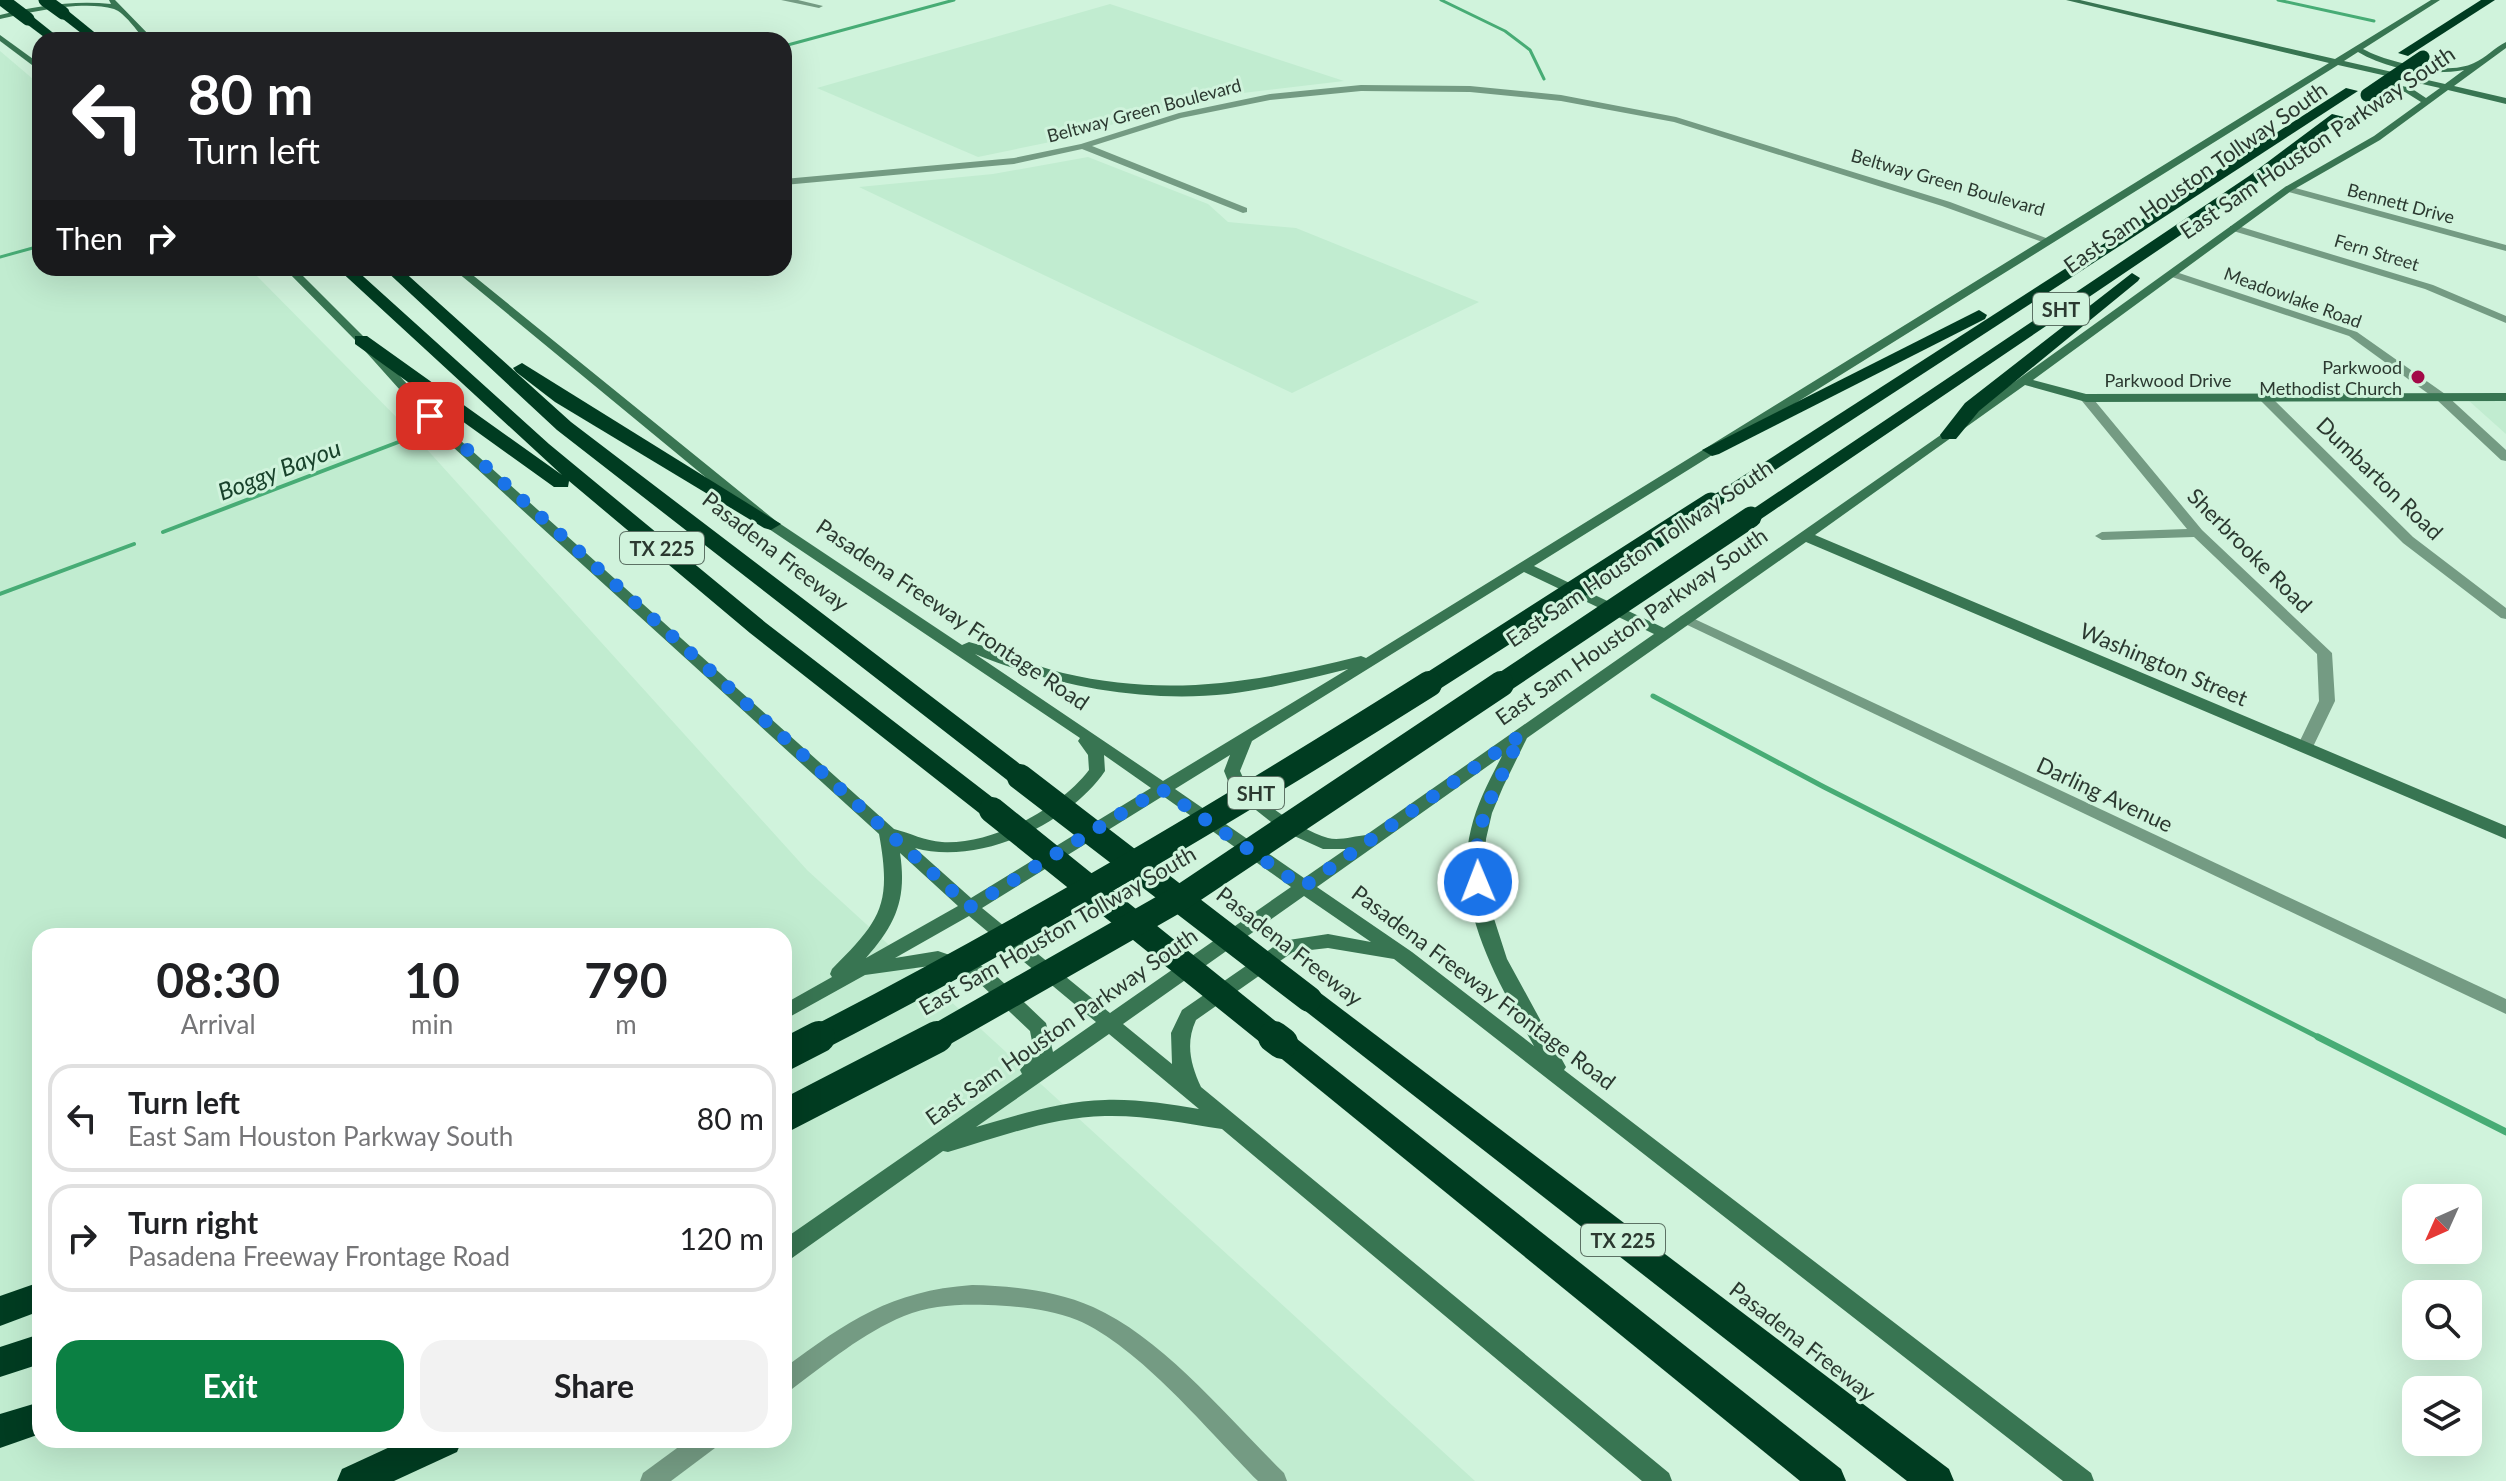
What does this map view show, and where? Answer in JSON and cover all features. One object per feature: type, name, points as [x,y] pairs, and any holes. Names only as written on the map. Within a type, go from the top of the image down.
[{"type":"highway","points":[[3,0],[45,32]]},
{"type":"highway","points":[[45,0],[64,6],[90,32]]},
{"type":"highway","name":"East Sam Houston Tollway South","points":[[792,1112],[962,1024],[1182,897],[2143,254],[2359,93],[2404,53],[2489,0]]},
{"type":"highway","name":"East Sam Houston Tollway South","points":[[792,1051],[926,985],[1140,864],[1711,503],[2070,268],[2506,4]]},
{"type":"highway","points":[[1949,435],[1972,407],[2142,270],[2143,254]]},
{"type":"highway","points":[[1712,450],[2070,268]]},
{"type":"highway","name":"TX 225","points":[[354,276],[542,448],[758,628],[992,810],[1828,1481]]},
{"type":"highway","name":"Pasadena Freeway","points":[[400,276],[564,426],[1936,1481]]},
{"type":"highway","points":[[471,338],[509,358],[561,398],[771,524]]},
{"type":"highway","points":[[361,340],[758,628]]},
{"type":"highway","points":[[0,1311],[32,1299]]},
{"type":"highway","points":[[0,1362],[32,1352]]},
{"type":"highway","points":[[0,1431],[32,1421]]},
{"type":"highway","points":[[355,1481],[427,1448]]},
{"type":"main road","points":[[110,0],[142,32]]},
{"type":"main road","points":[[2070,0],[2506,101]]},
{"type":"main road","points":[[792,1008],[970,907],[1378,657],[2436,0]]},
{"type":"main road","points":[[0,15],[73,2],[101,1],[119,8]]},
{"type":"main road","points":[[0,15],[64,6]]},
{"type":"main road","points":[[0,37],[32,62]]},
{"type":"main road","name":"East Sam Houston Parkway South","points":[[792,1246],[1949,435],[2288,189],[2377,138],[2506,44]]},
{"type":"main road","points":[[2358,49],[2377,58],[2428,70],[2476,65]]},
{"type":"main road","points":[[2316,75],[2347,74],[2408,90],[2425,101]]},
{"type":"main road","points":[[297,276],[361,340],[447,435],[970,907],[1660,1481]]},
{"type":"main road","name":"Pasadena Freeway Frontage Road","points":[[470,276],[771,524],[1077,729],[1405,957],[2082,1481]]},
{"type":"main road","name":"Parkwood Drive","points":[[2024,381],[2086,398],[2506,397]]},
{"type":"main road","name":"Washington Street","points":[[1805,536],[2506,833]]},
{"type":"main road","points":[[1524,567],[1665,634]]},
{"type":"main road","points":[[926,626],[1007,663],[1110,685],[1165,690],[1225,689],[1284,680],[1378,657]]},
{"type":"main road","points":[[887,832],[932,847],[958,847],[995,836],[1065,806],[1084,789],[1097,771],[1096,755],[1077,729]]},
{"type":"main road","points":[[1521,735],[1480,828],[1478,882],[1488,938],[1511,988],[1561,1075]]},
{"type":"main road","points":[[1245,738],[1232,771],[1238,787],[1287,826],[1329,845],[1371,839]]},
{"type":"main road","points":[[821,991],[877,937],[890,911],[897,876],[887,832]]},
{"type":"main road","points":[[1193,1093],[1182,1068],[1178,1046],[1180,1029],[1189,1015],[1288,946],[1328,941],[1357,944],[1405,957]]},
{"type":"main road","points":[[859,970],[938,958],[981,973],[1039,1028],[1044,1054],[1011,1092]]},
{"type":"main road","points":[[935,1148],[1032,1119],[1090,1109],[1150,1111],[1224,1121]]},
{"type":"street","points":[[785,0],[819,6]]},
{"type":"street","name":"Beltway Green Boulevard","points":[[792,181],[981,165],[1083,146],[1179,116],[1270,97],[1342,89],[1448,88],[1544,95],[1631,110],[2061,233]]},
{"type":"street","points":[[1083,146],[1243,210]]},
{"type":"street","name":"Beltway Green Boulevard","points":[[1826,166],[2049,241]]},
{"type":"street","name":"Beltway Green Boulevard","points":[[792,173],[846,174]]},
{"type":"street","name":"Bennett Drive","points":[[2288,189],[2506,248]]},
{"type":"street","name":"Fern Street","points":[[2234,228],[2429,287],[2506,320]]},
{"type":"street","name":"Meadowlake Road","points":[[2173,274],[2353,334],[2441,397],[2506,457]]},
{"type":"street","name":"Sherbrooke Road","points":[[2086,398],[2197,533],[2324,653],[2327,701],[2305,747]]},
{"type":"street","name":"Dumbarton Road","points":[[2265,398],[2408,540],[2506,615]]},
{"type":"street","points":[[2102,536],[2197,533]]},
{"type":"street","name":"Darling Avenue","points":[[1686,619],[2506,1007]]},
{"type":"street","points":[[792,1376],[844,1337],[900,1307],[947,1297],[1049,1301],[1102,1322],[1144,1355],[1275,1481]]},
{"type":"street","points":[[652,1481],[696,1448]]},
{"type":"shaded area","points":[[1110,4],[1344,81],[1201,98],[1060,140],[978,157],[817,88]]},
{"type":"shaded area","points":[[0,51],[32,78],[32,276],[257,276],[413,434],[807,870],[1475,1481],[0,1481]]},
{"type":"shaded area","points":[[1088,157],[1208,204],[1228,222],[1296,228],[1479,302],[1292,393],[859,187],[993,174]]},
{"type":"shaded area","points":[[2468,400],[2506,400],[2506,434]]},
{"type":"waterway","name":"Boggy Bayou","points":[[792,44],[954,0]]},
{"type":"waterway","points":[[1441,0],[1505,31],[1530,50],[1544,79]]},
{"type":"waterway","points":[[2278,0],[2374,21]]},
{"type":"waterway","name":"Boggy Bayou","points":[[0,257],[32,248]]},
{"type":"waterway","name":"Boggy Bayou","points":[[163,532],[409,438]]},
{"type":"waterway","name":"Boggy Bayou","points":[[0,594],[134,544]]},
{"type":"waterway","points":[[1653,696],[1824,787],[2322,1039]]},
{"type":"waterway","points":[[2318,1037],[2506,1132]]},
{"type":"place","name":"Parkwood Methodist Church","points":[[2418,377]]},
{"type":"route","points":[[430,416],[447,435],[970,907],[1161,789],[1303,887],[1521,735],[1487,806],[1477,839],[1478,882]]}]
